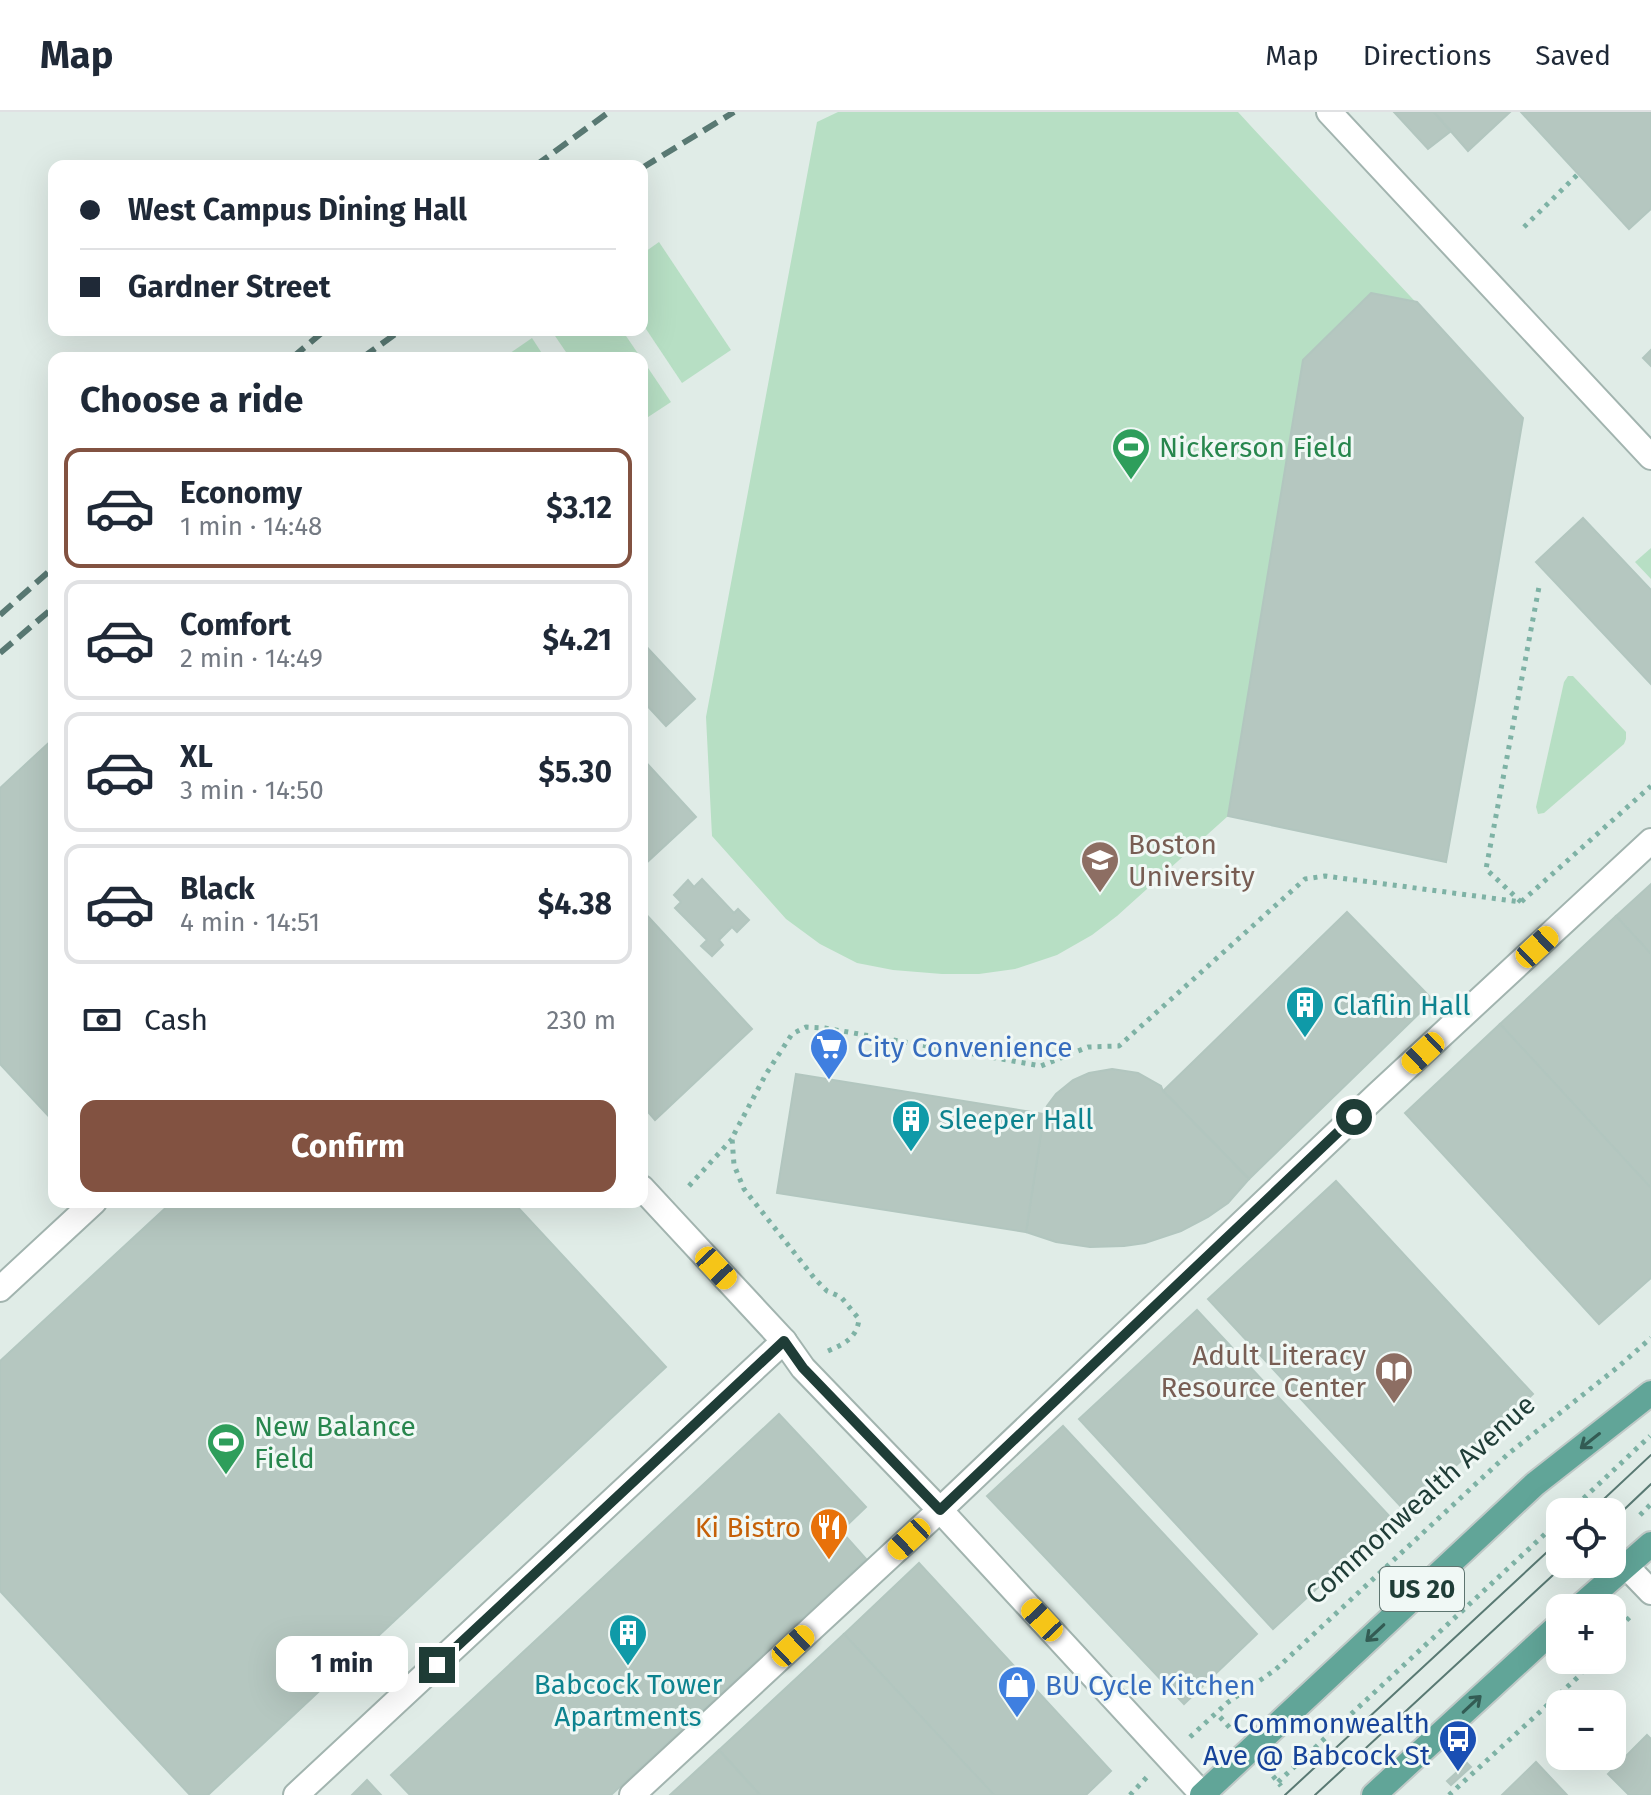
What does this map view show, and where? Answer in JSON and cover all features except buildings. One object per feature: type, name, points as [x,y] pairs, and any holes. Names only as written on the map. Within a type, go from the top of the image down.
[{"type":"main road","name":"US 20","points":[[1202,1795],[1535,1484],[1651,1393]]},
{"type":"main road","points":[[1626,1566],[1651,1544]]},
{"type":"main road","points":[[1594,1594],[1612,1578]]},
{"type":"main road","points":[[1374,1795],[1546,1637]]},
{"type":"street","points":[[1329,112],[1651,457]]},
{"type":"street","points":[[632,1795],[940,1510],[1377,1095],[1651,841]]},
{"type":"street","points":[[648,1194],[784,1341],[803,1368],[940,1510],[1202,1795]]},
{"type":"street","points":[[0,1289],[88,1208]]},
{"type":"street","points":[[296,1795],[784,1341]]},
{"type":"street","points":[[1626,1566],[1644,1601]]},
{"type":"path","points":[[1524,227],[1578,174]]},
{"type":"path","points":[[1521,902],[1486,869],[1539,587]]},
{"type":"path","points":[[689,1186],[732,1138],[786,1042],[792,1034],[806,1027],[1041,1066],[1088,1047],[1119,1046],[1305,879],[1325,876],[1521,902],[1651,786]]},
{"type":"path","points":[[732,1138],[734,1165],[744,1189],[815,1279],[827,1291],[841,1297],[859,1319],[853,1337],[839,1347],[816,1356]]},
{"type":"path","name":"Commonwealth Avenue","points":[[1227,1703],[1275,1670],[1508,1454],[1651,1338]]},
{"type":"path","points":[[1584,1498],[1651,1435]]},
{"type":"path","points":[[1277,1782],[1546,1533]]},
{"type":"path","points":[[1626,1620],[1644,1601]]},
{"type":"path","points":[[1449,1795],[1580,1674]]},
{"type":"path","points":[[1220,1717],[1231,1729]]},
{"type":"path","points":[[1130,1795],[1140,1784]]},
{"type":"green space","name":"Nickerson Field","points":[[838,112],[1238,112],[1523,418],[1446,862],[1228,816],[1117,916],[1057,955],[1015,969],[979,974],[942,974],[857,963],[820,944],[786,919],[712,836],[706,717],[817,122]]},
{"type":"green space","points":[[659,242],[731,350],[682,383],[648,332],[648,250]]},
{"type":"green space","points":[[555,336],[626,336],[637,352],[566,352]]},
{"type":"green space","points":[[532,338],[541,352],[512,352]]},
{"type":"green space","points":[[648,368],[671,402],[648,417]]},
{"type":"green space","points":[[1651,548],[1651,579],[1635,562]]},
{"type":"green space","points":[[1568,676],[1573,676],[1626,732],[1626,739],[1544,813],[1538,814],[1536,807],[1564,682]]},
{"type":"tram line","points":[[1605,1498],[1651,1455]]},
{"type":"tram line","points":[[1626,1508],[1651,1484]]},
{"type":"tram line","points":[[1285,1795],[1546,1553]]},
{"type":"tram line","points":[[1315,1795],[1550,1578]]},
{"type":"railway","points":[[543,160],[609,112]]},
{"type":"railway","points":[[648,164],[734,112]]},
{"type":"railway","points":[[299,352],[318,336]]},
{"type":"railway","points":[[370,352],[393,336]]},
{"type":"railway","points":[[0,615],[48,572]]},
{"type":"railway","points":[[0,653],[48,612]]},
{"type":"place","name":"Nickerson Field","points":[[1131,481]]},
{"type":"place","name":"Boston University","points":[[1100,894]]},
{"type":"place","name":"Claflin Hall","points":[[1305,1039]]},
{"type":"place","name":"City Convenience","points":[[829,1081]]},
{"type":"place","name":"Sleeper Hall","points":[[911,1153]]},
{"type":"place","name":"Adult Literacy Resource Center","points":[[1394,1405]]},
{"type":"place","name":"New Balance Field","points":[[226,1476]]},
{"type":"place","name":"Ki Bistro","points":[[829,1561]]},
{"type":"place","name":"Babcock Tower Apartments","points":[[628,1667]]},
{"type":"place","name":"BU Cycle Kitchen","points":[[1017,1719]]},
{"type":"place","name":"Commonwealth Ave @ Babcock St","points":[[1458,1773]]},
{"type":"route","points":[[437,1665],[784,1341],[803,1368],[940,1510],[1354,1117]]}]
